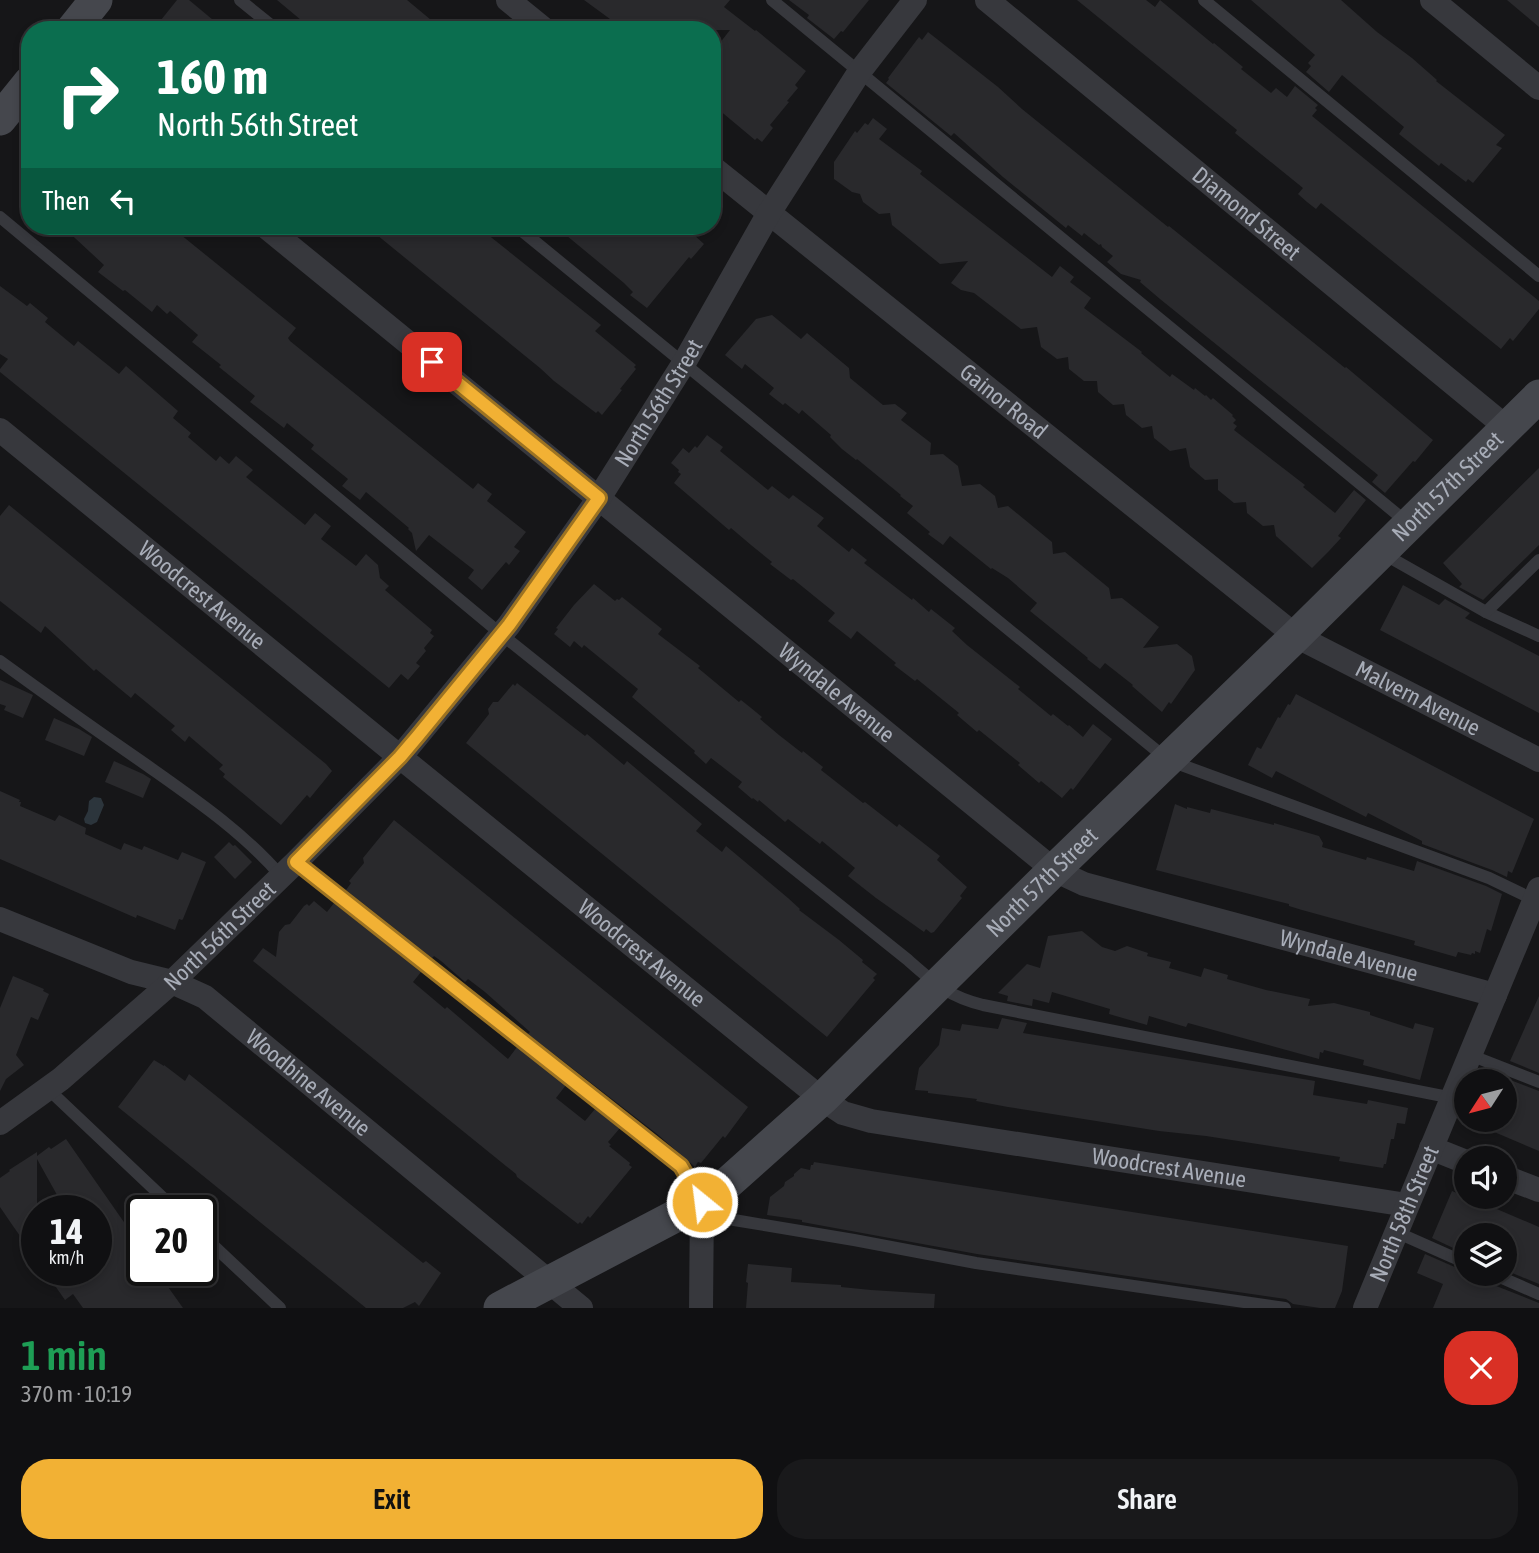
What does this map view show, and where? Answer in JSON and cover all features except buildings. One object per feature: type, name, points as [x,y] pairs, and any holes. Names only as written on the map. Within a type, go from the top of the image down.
[{"type":"street","points":[[79,21],[96,0]]},
{"type":"street","points":[[508,0],[534,21]]},
{"type":"street","name":"North 56th Street","points":[[0,1123],[61,1079],[172,982],[289,869],[400,757],[501,635],[599,498],[684,363],[769,213],[860,71],[915,0]]},
{"type":"street","name":"Diamond Street","points":[[987,0],[1506,427]]},
{"type":"street","points":[[1432,0],[1539,88]]},
{"type":"street","points":[[0,119],[21,93]]},
{"type":"street","name":"Gainor Road","points":[[721,174],[1296,636]]},
{"type":"street","name":"Wyndale Avenue","points":[[276,235],[1054,870],[1084,884],[1494,995]]},
{"type":"street","name":"North 57th Street","points":[[500,1308],[702,1202],[721,1189],[822,1099],[1539,396]]},
{"type":"street","name":"Woodcrest Avenue","points":[[0,430],[822,1099],[844,1113],[871,1121],[1407,1205]]},
{"type":"street","name":"Malvern Avenue","points":[[1296,636],[1539,760]]},
{"type":"street","name":"North 58th Street","points":[[1365,1308],[1537,897]]},
{"type":"street","name":"Woodbine Avenue","points":[[0,919],[131,972],[172,982],[205,997],[581,1308]]},
{"type":"street","points":[[1431,1148],[1454,1157]]},
{"type":"street","points":[[1517,1182],[1539,1190]]},
{"type":"street","points":[[701,1308],[702,1202]]},
{"type":"lane","points":[[240,0],[265,21]]},
{"type":"lane","points":[[772,0],[1409,524]]},
{"type":"lane","points":[[1204,0],[1539,276]]},
{"type":"lane","points":[[0,217],[21,235]]},
{"type":"lane","points":[[22,235],[501,635],[937,986],[963,1000],[983,1005],[1453,1098]]},
{"type":"lane","points":[[527,235],[1168,760],[1537,897]]},
{"type":"lane","points":[[1381,552],[1486,612],[1539,636]]},
{"type":"lane","points":[[1486,612],[1539,560]]},
{"type":"lane","points":[[0,661],[197,802],[262,854],[289,869],[681,1166],[702,1202],[734,1220],[976,1263],[1285,1308]]},
{"type":"lane","points":[[1470,1055],[1539,1082]]},
{"type":"lane","points":[[48,1089],[160,1195]]},
{"type":"lane","points":[[1396,1232],[1454,1258]]},
{"type":"lane","points":[[217,1249],[280,1308]]},
{"type":"lane","points":[[1517,1284],[1539,1294]]},
{"type":"shaded area","points":[[94,797],[101,798],[104,805],[97,822],[91,825],[85,823],[84,819],[89,801]]},
{"type":"route","points":[[432,362],[599,498],[509,625],[417,737],[296,862],[681,1166],[702,1202]]}]
